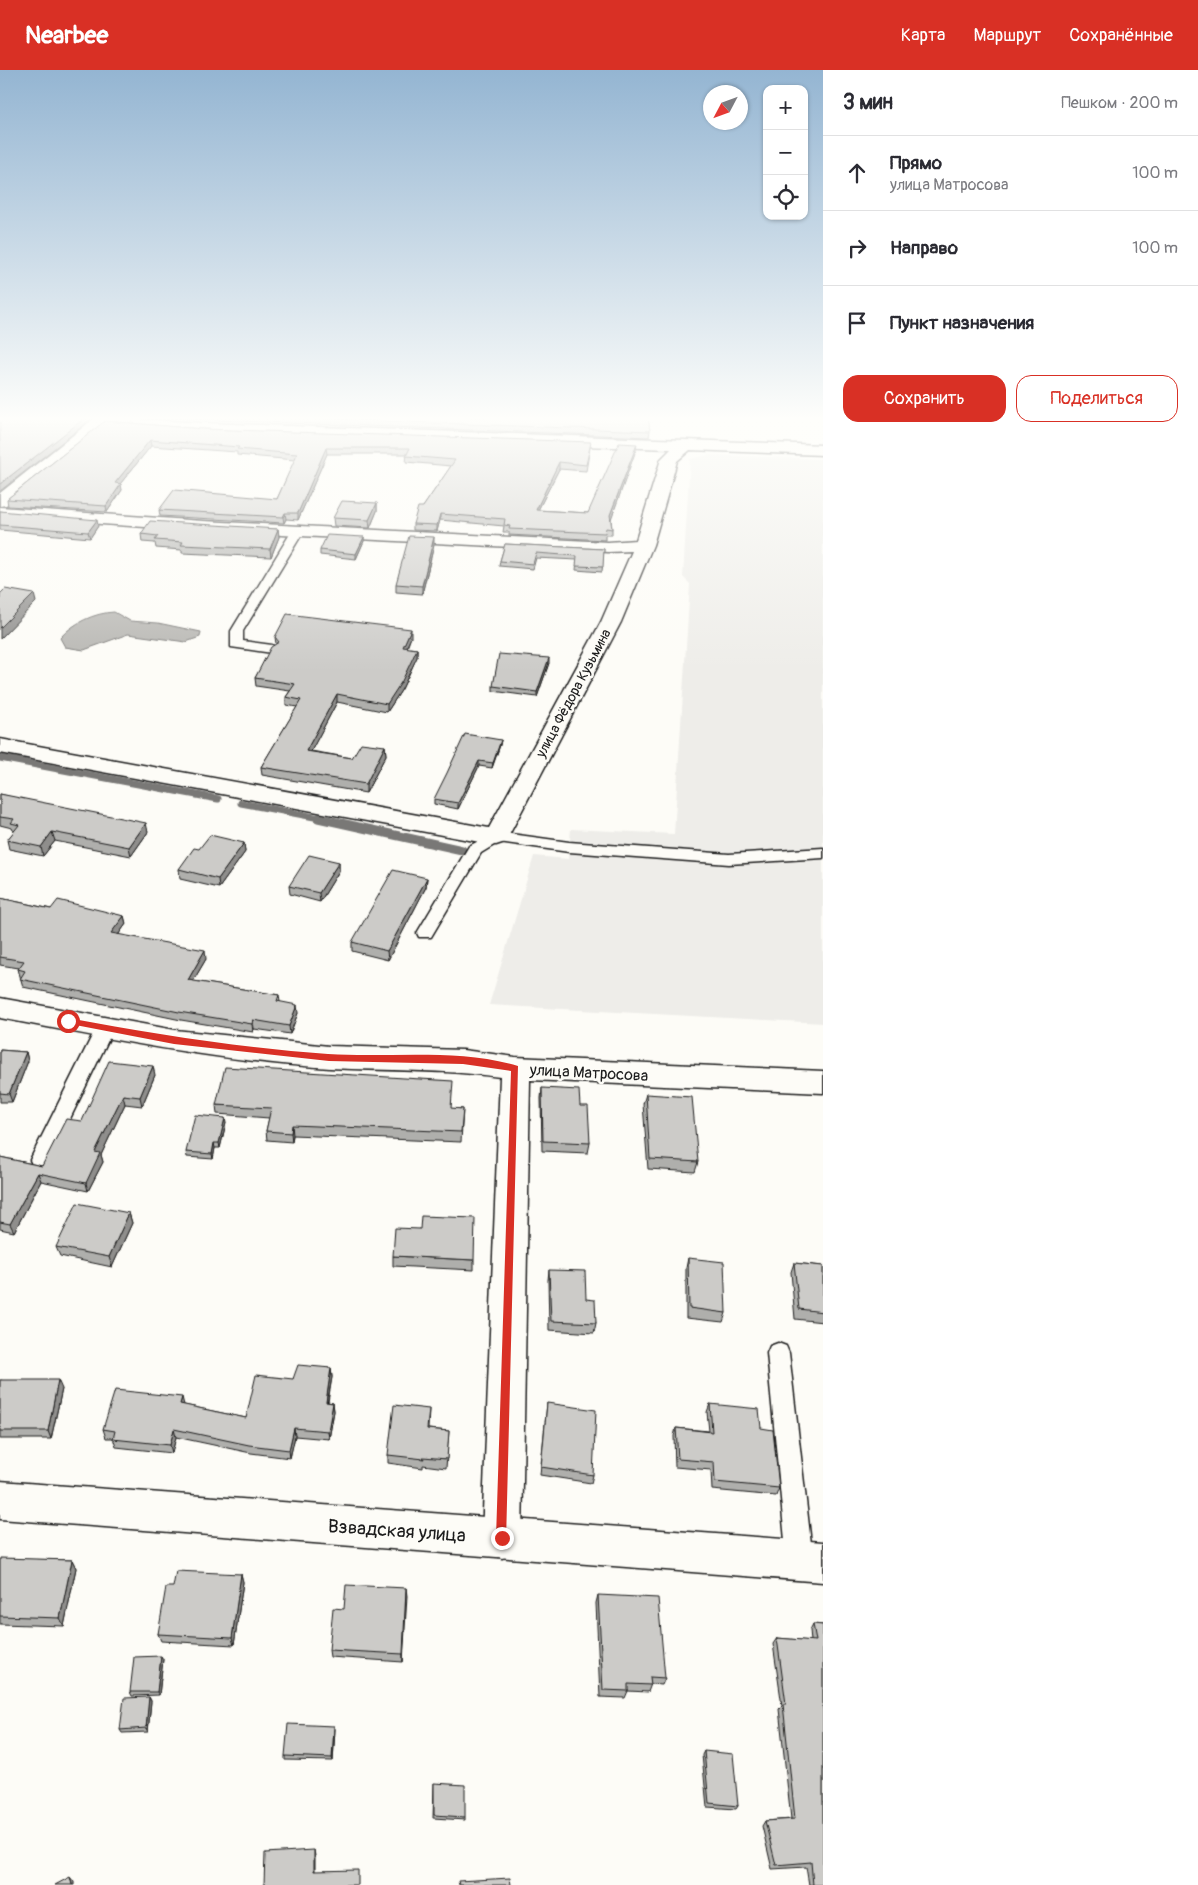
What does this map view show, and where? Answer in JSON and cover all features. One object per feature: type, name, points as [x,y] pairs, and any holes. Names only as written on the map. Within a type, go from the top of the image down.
[{"type":"street","name":"улица Фёдора Кузьмина","points":[[496,837],[610,622],[644,545],[657,502]]},
{"type":"street","points":[[0,512],[203,526],[300,529],[608,547],[644,545]]},
{"type":"street","points":[[0,746],[496,837]]},
{"type":"street","name":"улица Матросова","points":[[0,1008],[174,1040],[329,1057],[463,1061],[515,1068],[823,1082]]},
{"type":"street","points":[[502,1538],[515,1068]]},
{"type":"street","name":"Взвадская улица","points":[[0,1500],[811,1562]]},
{"type":"lane","points":[[272,649],[236,644],[236,631],[300,529]]},
{"type":"lane","points":[[425,933],[475,850],[496,837],[569,847],[729,858],[823,853]]},
{"type":"lane","points":[[40,1160],[105,1028]]},
{"type":"lane","points":[[778,1353],[811,1562]]},
{"type":"shaded area","points":[[687,502],[823,502],[823,1023],[489,1005],[534,856],[568,859],[571,829],[674,834],[690,584],[683,577]]},
{"type":"shaded area","points":[[114,612],[130,621],[158,623],[201,632],[200,637],[186,642],[128,634],[84,650],[65,647],[60,638],[78,623],[99,614]]},
{"type":"building","points":[[45,502],[109,502],[106,506]]},
{"type":"building","points":[[165,502],[303,502],[298,513],[285,513],[283,517],[159,510]]},
{"type":"building","points":[[342,502],[377,503],[369,520],[333,518]]},
{"type":"building","points":[[427,502],[540,502],[536,510],[588,513],[593,502],[615,502],[610,515],[612,529],[606,528],[605,533],[509,529],[510,526],[504,525],[505,519],[440,514],[437,525],[413,524],[418,507],[423,507]]},
{"type":"building","points":[[0,511],[97,520],[88,532],[0,525]]},
{"type":"building","points":[[150,521],[278,529],[270,549],[181,545],[183,542],[155,540],[158,536],[141,534]]},
{"type":"building","points":[[327,535],[364,537],[356,554],[320,550]]},
{"type":"building","points":[[409,536],[434,537],[422,586],[396,584]]},
{"type":"building","points":[[505,544],[604,549],[603,567],[576,566],[577,556],[536,553],[533,564],[500,561]]},
{"type":"building","points":[[5,589],[34,594],[0,628],[0,594]]},
{"type":"building","points":[[287,614],[411,629],[403,647],[417,649],[402,681],[387,704],[337,694],[306,751],[352,758],[361,743],[385,746],[366,784],[261,767],[301,700],[286,697],[295,684],[255,678],[271,647],[279,642],[275,637]]},
{"type":"building","points":[[499,654],[549,658],[537,692],[493,686]]},
{"type":"building","points":[[465,734],[501,740],[493,763],[479,761],[458,803],[434,799],[447,773]]},
{"type":"building","points":[[0,794],[146,823],[129,847],[52,832],[41,847],[7,840],[19,825],[11,823],[14,819],[0,817]]},
{"type":"building","points":[[210,835],[244,843],[218,879],[179,869],[194,848],[199,849]]},
{"type":"building","points":[[309,855],[339,862],[319,893],[289,886]]},
{"type":"building","points":[[393,870],[427,878],[387,951],[352,942]]},
{"type":"building","points":[[0,898],[51,909],[58,900],[124,916],[111,933],[205,950],[188,980],[279,995],[277,1001],[297,1005],[289,1026],[253,1020],[252,1024],[179,1012],[20,979],[25,971],[18,969],[24,961],[0,957]]},
{"type":"building","points":[[0,1050],[26,1052],[9,1094],[0,1093]]},
{"type":"building","points":[[109,1061],[153,1066],[140,1097],[123,1095],[95,1152],[100,1153],[86,1183],[38,1173],[10,1224],[0,1222],[0,1157],[42,1166],[66,1119],[82,1121]]},
{"type":"building","points":[[225,1067],[453,1081],[451,1108],[463,1109],[461,1132],[292,1125],[291,1133],[266,1131],[271,1108],[216,1105]]},
{"type":"building","points":[[542,1088],[579,1090],[580,1106],[588,1106],[590,1143],[543,1141]]},
{"type":"building","points":[[646,1094],[692,1097],[698,1162],[650,1159]]},
{"type":"building","points":[[195,1115],[225,1118],[219,1143],[214,1143],[212,1154],[186,1152]]},
{"type":"building","points":[[77,1203],[129,1213],[109,1257],[56,1247]]},
{"type":"building","points":[[421,1216],[475,1218],[474,1260],[393,1256],[395,1228],[420,1229]]},
{"type":"building","points":[[688,1258],[724,1262],[726,1313],[689,1308]]},
{"type":"building","points":[[794,1263],[823,1266],[823,1312],[799,1309]]},
{"type":"building","points":[[549,1270],[585,1271],[586,1299],[595,1300],[596,1323],[551,1321]]},
{"type":"building","points":[[298,1365],[331,1368],[326,1402],[333,1403],[328,1431],[294,1428],[289,1450],[249,1445],[174,1429],[170,1445],[113,1439],[115,1431],[103,1429],[115,1390],[182,1397],[180,1404],[246,1418],[256,1375],[293,1379]]},
{"type":"building","points":[[0,1380],[58,1380],[48,1431],[0,1431]]},
{"type":"building","points":[[547,1403],[596,1410],[593,1475],[541,1467]]},
{"type":"building","points":[[710,1404],[759,1409],[761,1428],[773,1430],[779,1488],[715,1482],[714,1462],[678,1459],[676,1428],[712,1432]]},
{"type":"building","points":[[394,1405],[429,1409],[427,1429],[449,1431],[447,1459],[423,1457],[424,1459],[388,1455]]},
{"type":"building","points":[[0,1558],[72,1560],[60,1618],[0,1616]]},
{"type":"building","points":[[176,1571],[241,1574],[232,1638],[158,1634],[166,1587],[173,1587]]},
{"type":"building","points":[[346,1585],[406,1588],[403,1654],[329,1650],[333,1608],[344,1609]]},
{"type":"building","points":[[598,1595],[658,1598],[665,1678],[650,1677],[651,1685],[628,1684],[628,1691],[603,1690]]},
{"type":"building","points":[[813,1624],[823,1625],[823,1885],[813,1885],[811,1862],[776,1865],[765,1821],[795,1819],[783,1704],[786,1704],[777,1638],[816,1641]]},
{"type":"building","points":[[161,1656],[157,1692],[130,1692],[134,1657]]},
{"type":"building","points":[[149,1697],[146,1728],[120,1730],[124,1698]]},
{"type":"building","points":[[288,1724],[334,1726],[332,1758],[285,1756]]},
{"type":"building","points":[[704,1751],[733,1754],[738,1806],[709,1803]]},
{"type":"building","points":[[434,1783],[465,1785],[465,1817],[434,1815]]},
{"type":"building","points":[[314,1850],[314,1871],[358,1870],[358,1885],[264,1885],[265,1853]]},
{"type":"building","points":[[70,1877],[72,1885],[55,1885]]},
{"type":"building","points":[[510,1878],[511,1885],[459,1885],[458,1881]]},
{"type":"waterway","points":[[0,758],[218,799]]},
{"type":"waterway","points":[[241,803],[325,819]]},
{"type":"waterway","points":[[318,818],[462,850]]},
{"type":"route","points":[[68,1021],[174,1040],[329,1057],[463,1061],[515,1068],[502,1538]]}]
